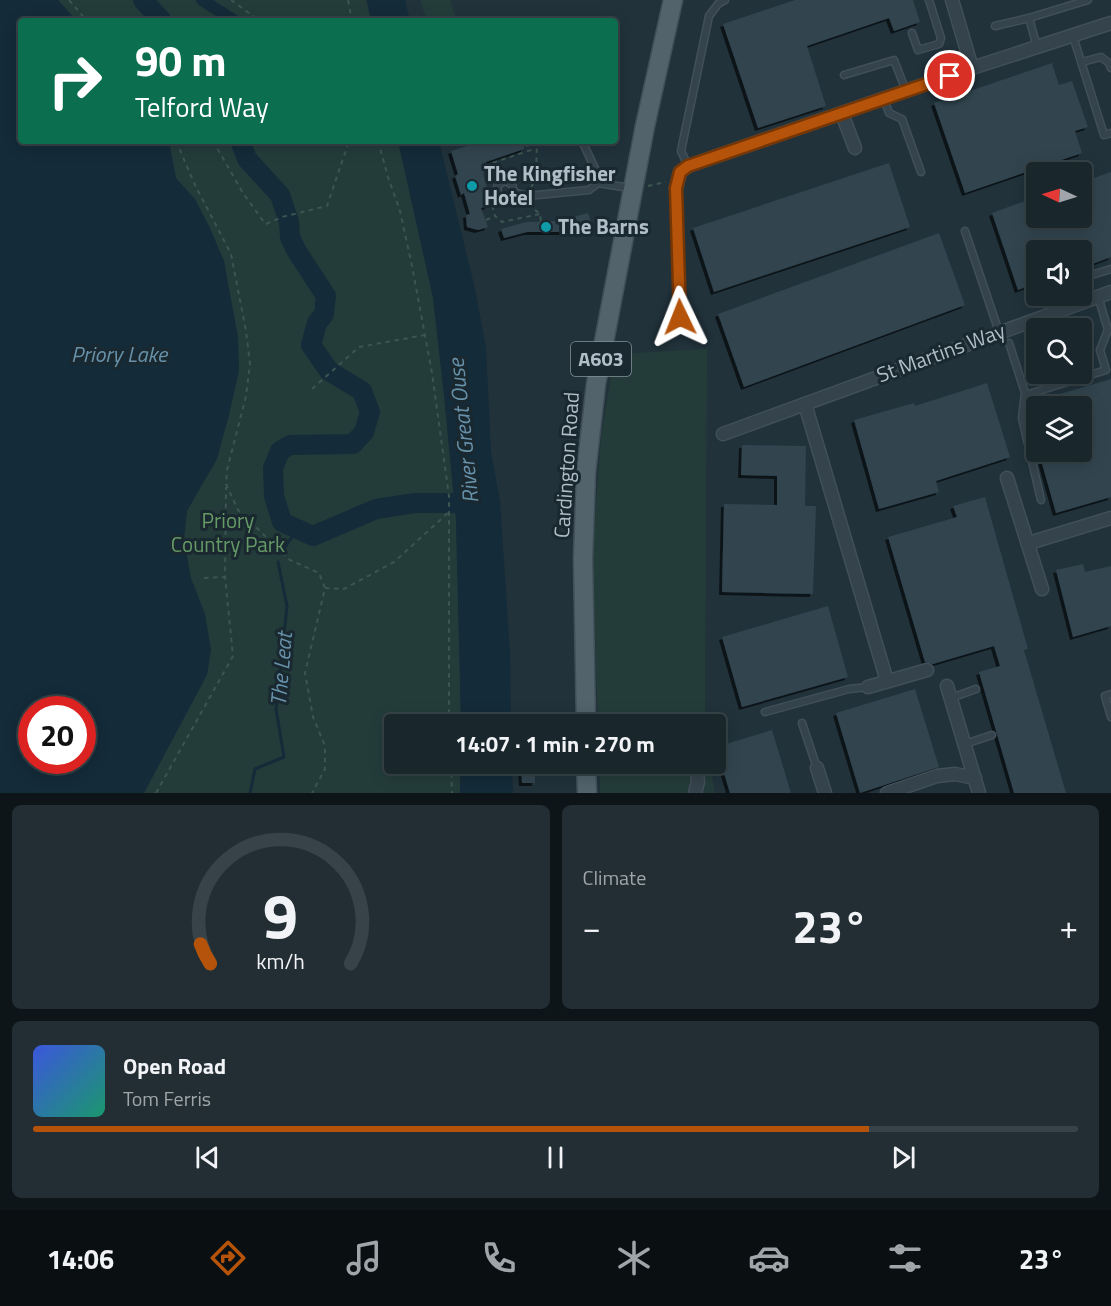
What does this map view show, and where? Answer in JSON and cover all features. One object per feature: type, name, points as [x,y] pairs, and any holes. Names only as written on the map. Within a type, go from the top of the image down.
[{"type":"main road","name":"Cardington Road","points":[[586,714],[583,558],[586,472],[596,384],[633,188],[673,0]]},
{"type":"main road","points":[[586,774],[587,793]]},
{"type":"street","points":[[952,0],[972,68]]},
{"type":"street","points":[[676,184],[680,172],[688,166],[972,68],[1111,23]]},
{"type":"street","points":[[842,114],[855,148]]},
{"type":"street","name":"St Martins Way","points":[[723,434],[1111,292]]},
{"type":"street","points":[[805,404],[886,681]]},
{"type":"street","points":[[1007,478],[1042,589]]},
{"type":"street","points":[[1029,543],[1111,519]]},
{"type":"street","points":[[868,687],[927,670]]},
{"type":"street","points":[[947,686],[979,793]]},
{"type":"street","points":[[817,768],[825,793]]},
{"type":"street","points":[[695,793],[697,774]]},
{"type":"street","points":[[887,793],[936,776],[955,774],[975,778]]},
{"type":"lane","points":[[688,166],[681,151],[709,16],[718,4],[725,0]]},
{"type":"lane","points":[[912,33],[918,50],[939,44],[941,38],[929,0]]},
{"type":"lane","points":[[995,26],[1088,0]]},
{"type":"lane","points":[[1029,18],[1037,47]]},
{"type":"lane","points":[[1073,36],[1104,135],[1111,133]]},
{"type":"lane","points":[[1082,62],[1101,57],[1106,59],[1111,68]]},
{"type":"lane","points":[[844,75],[894,60],[906,91]]},
{"type":"lane","points":[[884,99],[889,113],[902,119],[921,172]]},
{"type":"lane","points":[[583,144],[598,175],[598,183]]},
{"type":"lane","points":[[517,193],[507,199],[499,196],[497,187],[503,181],[512,183],[517,193],[527,196],[589,190],[598,183],[633,188]]},
{"type":"lane","points":[[676,184],[680,317]]},
{"type":"lane","points":[[965,231],[999,332]]},
{"type":"lane","points":[[1092,275],[1111,269]]},
{"type":"lane","points":[[1025,393],[1029,394],[1106,370],[1101,350],[1108,330],[1098,296]]},
{"type":"lane","points":[[1009,342],[1025,393],[1022,418],[1041,500]]},
{"type":"lane","points":[[765,712],[849,689],[868,687]]},
{"type":"lane","points":[[951,698],[976,690]]},
{"type":"lane","points":[[1111,694],[1105,696],[1111,717]]},
{"type":"lane","points":[[802,723],[817,768]]},
{"type":"lane","points":[[964,744],[992,735]]},
{"type":"path","points":[[69,0],[84,18]]},
{"type":"path","points":[[231,0],[256,18]]},
{"type":"path","points":[[348,0],[351,18]]},
{"type":"path","points":[[156,793],[233,656],[225,577],[226,484],[227,470],[246,396],[250,364],[231,254],[195,185],[177,144]]},
{"type":"path","points":[[215,144],[243,193],[266,224],[282,217],[327,206],[348,144]]},
{"type":"path","points":[[379,144],[400,211],[432,373],[450,496],[449,714]]},
{"type":"path","points":[[483,172],[488,169],[489,164],[531,150],[532,144],[526,146]]},
{"type":"path","points":[[538,144],[534,184],[529,190],[517,193],[521,200],[540,214],[541,222]]},
{"type":"path","points":[[488,169],[500,184]]},
{"type":"path","points":[[633,188],[676,184]]},
{"type":"path","points":[[487,203],[491,201],[495,216],[502,222],[540,214]]},
{"type":"path","points":[[486,220],[495,216]]},
{"type":"path","points":[[312,389],[359,347],[425,335]]},
{"type":"path","points":[[226,484],[238,510],[290,560],[319,573],[325,588],[305,673],[313,717],[325,746],[325,769],[312,793]]},
{"type":"path","points":[[325,588],[344,589],[394,562],[450,509]]},
{"type":"path","points":[[204,578],[225,577]]},
{"type":"path","points":[[451,774],[452,793]]},
{"type":"green space","name":"Priory Country Park","points":[[0,0],[366,0],[370,18],[18,18],[18,144],[399,144],[433,298],[444,395],[456,519],[461,714],[384,714],[384,774],[460,774],[460,793],[0,793]]},
{"type":"green space","points":[[420,0],[450,0],[456,18],[426,18]]},
{"type":"green space","points":[[707,349],[705,714],[598,714],[592,556],[601,437],[615,354]]},
{"type":"green space","points":[[599,774],[712,774],[715,793],[600,793]]},
{"type":"water","name":"Priory Lake","points":[[0,0],[58,0],[74,18],[18,18],[18,144],[170,144],[176,178],[195,199],[224,261],[238,337],[239,371],[217,459],[187,511],[184,540],[191,578],[205,614],[211,650],[207,675],[144,793],[0,793]]},
{"type":"water","points":[[367,0],[405,0],[409,18],[370,18]]},
{"type":"water","name":"River Great Ouse","points":[[399,144],[440,144],[475,289],[486,348],[491,452],[500,501],[510,653],[511,714],[461,714],[456,519],[433,297]]},
{"type":"water","points":[[460,774],[512,774],[513,793],[460,793]]},
{"type":"building","points":[[795,0],[913,0],[920,22],[894,31],[889,18],[807,46],[826,106],[758,128],[723,24]]},
{"type":"building","points":[[1052,63],[1059,85],[1072,81],[1088,127],[1075,131],[1082,153],[1056,162],[1026,162],[1026,172],[965,193],[934,103]]},
{"type":"building","name":"The Kingfisher Hotel","points":[[473,144],[524,144],[524,149],[486,162],[483,174],[490,197],[486,198],[488,206],[481,208],[488,227],[478,230],[467,227],[466,215],[470,214],[464,193],[461,195],[455,176],[458,174],[451,151]]},
{"type":"building","points":[[889,163],[910,227],[714,292],[693,228]]},
{"type":"building","points":[[1111,172],[1111,257],[1092,264],[1092,240],[1026,240],[1026,287],[1018,290],[992,213],[1026,201],[1026,228],[1092,228],[1092,179]]},
{"type":"building","name":"The Barns","points":[[588,213],[592,224],[564,232],[527,232],[504,238],[501,229],[526,222],[557,221]]},
{"type":"building","points":[[939,233],[965,305],[744,387],[718,314]]},
{"type":"building","points":[[1111,379],[1111,497],[1056,513],[1042,462],[1092,462],[1092,396],[1053,396]]},
{"type":"building","points":[[987,383],[1010,457],[936,481],[939,492],[879,509],[854,420],[914,403],[915,406]]},
{"type":"building","points":[[742,445],[806,446],[805,506],[816,506],[813,594],[722,592],[724,504],[777,505],[777,476],[741,475]]},
{"type":"building","points":[[985,497],[1028,649],[1024,650],[1066,793],[1014,793],[979,672],[1000,666],[994,646],[933,664],[925,662],[888,537],[957,517],[953,506]]},
{"type":"building","points":[[1083,564],[1085,572],[1111,566],[1111,626],[1073,637],[1056,570]]},
{"type":"building","points":[[828,606],[848,677],[742,707],[722,637]]},
{"type":"building","points":[[915,689],[939,767],[860,793],[836,713]]},
{"type":"building","points":[[772,730],[791,793],[730,793],[724,774],[726,744]]},
{"type":"building","points":[[522,774],[535,774],[535,783],[522,783]]},
{"type":"waterway","points":[[143,0],[159,18]]},
{"type":"waterway","points":[[202,0],[230,18]]},
{"type":"waterway","name":"River Great Ouse","points":[[241,144],[247,159],[280,195],[289,222],[290,237],[326,296],[324,314],[317,323],[311,345],[329,371],[362,391],[370,412],[364,432],[353,444],[290,445],[280,451],[273,468],[274,496],[282,522],[313,536],[376,509],[415,503],[471,503]]},
{"type":"waterway","points":[[284,549],[297,529]]},
{"type":"waterway","name":"The Leat","points":[[250,793],[255,769],[284,757],[276,709],[287,606],[278,562]]},
{"type":"place","name":"The Kingfisher Hotel","points":[[472,186]]},
{"type":"place","name":"The Barns","points":[[546,227]]},
{"type":"route","points":[[680,317],[676,188],[680,172],[688,166],[950,76]]}]
